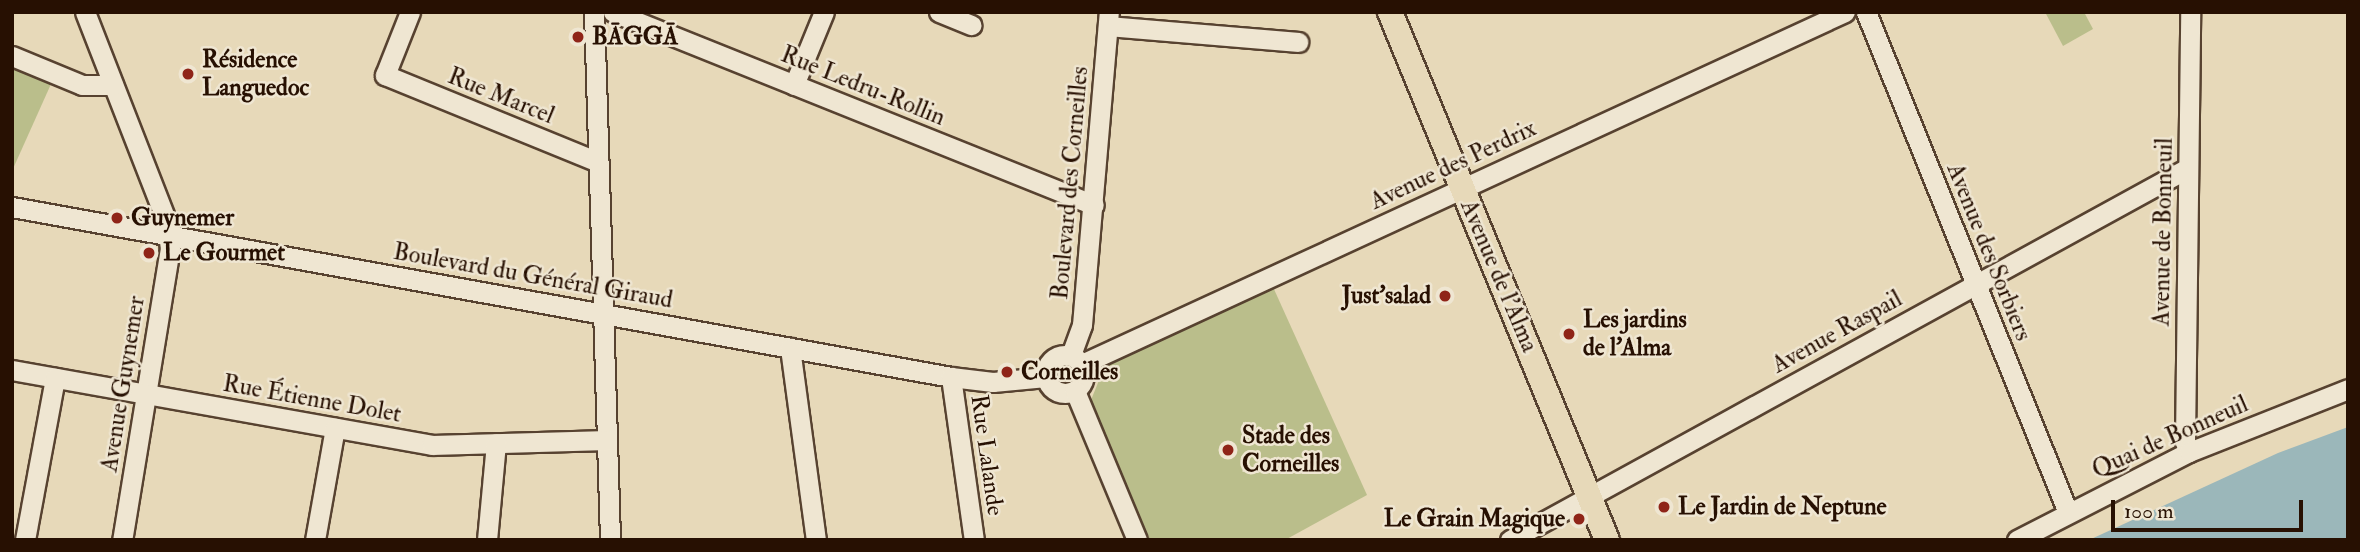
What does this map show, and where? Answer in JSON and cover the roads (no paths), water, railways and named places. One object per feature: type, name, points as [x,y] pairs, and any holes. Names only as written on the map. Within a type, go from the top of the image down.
[{"type":"main road","name":"Avenue de l'Alma","points":[[1390,12],[1607,540]]},
{"type":"street","points":[[85,12],[169,236]]},
{"type":"street","name":"Rue Marcel","points":[[410,12],[385,75],[598,162]]},
{"type":"street","points":[[594,12],[601,313],[610,540]]},
{"type":"street","name":"Rue Ledru-Rollin","points":[[613,12],[1094,205]]},
{"type":"street","points":[[794,85],[824,12]]},
{"type":"street","points":[[939,12],[971,24]]},
{"type":"street","name":"Avenue des Perdrix","points":[[1076,360],[1463,188],[1845,12]]},
{"type":"street","name":"Avenue des Sorbiers","points":[[1866,12],[2067,510]]},
{"type":"street","name":"Avenue de Bonneuil","points":[[2189,452],[2190,12]]},
{"type":"street","points":[[1109,19],[1298,42]]},
{"type":"street","name":"Boulevard des Corneilles","points":[[1076,360],[1094,205],[1109,19]]},
{"type":"street","points":[[12,56],[82,85],[113,85]]},
{"type":"street","name":"Avenue Raspail","points":[[1510,540],[2188,168]]},
{"type":"street","name":"Boulevard du Général Giraud","points":[[12,207],[951,377],[993,382],[1046,377]]},
{"type":"street","name":"Avenue Guynemer","points":[[122,540],[169,236]]},
{"type":"street","points":[[790,348],[816,540]]},
{"type":"street","points":[[1052,359],[1076,360],[1084,376],[1075,391],[1057,392],[1046,377],[1052,359]]},
{"type":"street","name":"Rue Étienne Dolet","points":[[12,370],[432,445],[607,440]]},
{"type":"street","name":"Rue Lalande","points":[[951,377],[974,540]]},
{"type":"street","points":[[25,540],[55,378]]},
{"type":"street","name":"Quai de Bonneuil","points":[[2017,540],[2067,510],[2189,452],[2348,389]]},
{"type":"street","points":[[1075,391],[1137,540]]},
{"type":"street","points":[[315,540],[335,428]]},
{"type":"street","points":[[487,540],[496,443]]},
{"type":"water","points":[[2348,427],[2348,538],[2089,540],[2278,453]]},
{"type":"place","name":"BĀGGĀ","points":[[578,37]]},
{"type":"place","name":"Résidence Languedoc","points":[[188,74]]},
{"type":"place","name":"Guynemer","points":[[117,218]]},
{"type":"place","name":"Le Gourmet","points":[[149,253]]},
{"type":"place","name":"Just'salad","points":[[1445,296]]},
{"type":"place","name":"Les jardins de l'Alma","points":[[1569,334]]},
{"type":"place","name":"Corneilles","points":[[1007,372]]},
{"type":"place","name":"Stade des Corneilles","points":[[1228,450]]},
{"type":"place","name":"Le Jardin de Neptune","points":[[1664,507]]},
{"type":"place","name":"Le Grain Magique","points":[[1579,519]]}]
